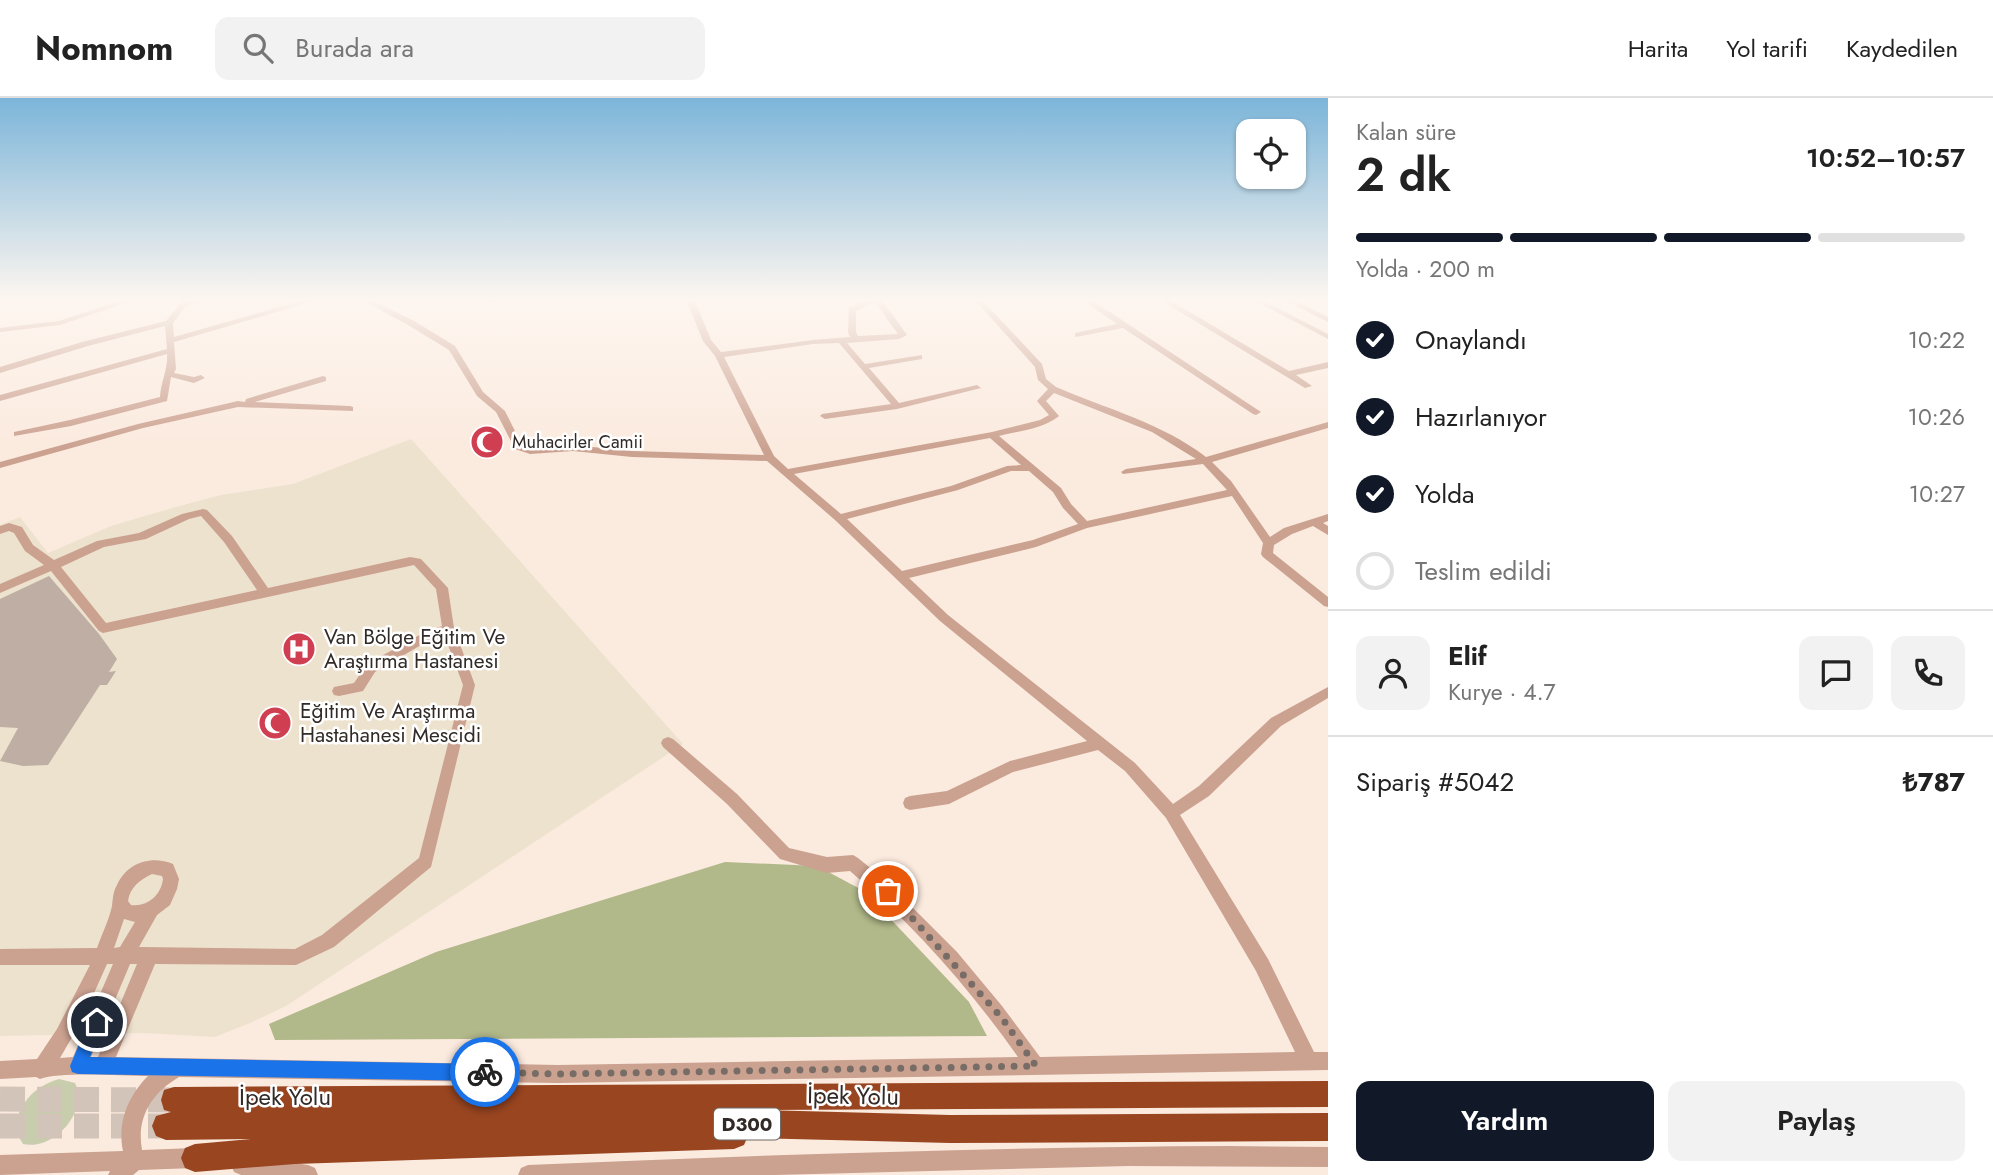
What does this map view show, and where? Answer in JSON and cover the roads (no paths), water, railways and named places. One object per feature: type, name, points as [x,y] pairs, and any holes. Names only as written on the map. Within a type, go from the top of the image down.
[{"type":"highway","name":"İpek Yolu","points":[[174,1100],[1328,1094]]},
{"type":"highway","name":"İpek Yolu","points":[[166,1126],[753,1124],[950,1129],[1328,1126]]},
{"type":"highway","points":[[195,1158],[295,1150],[950,1129]]},
{"type":"street","points":[[0,370],[68,349]]},
{"type":"street","points":[[0,398],[158,349]]},
{"type":"street","points":[[18,434],[164,399],[172,369],[172,349]]},
{"type":"street","points":[[453,349],[480,394],[500,411],[518,447],[530,451],[573,448],[632,454],[770,457]]},
{"type":"street","points":[[714,349],[770,457],[944,618],[1130,767],[1171,813],[1262,965],[1308,1061]]},
{"type":"street","points":[[719,355],[761,349]]},
{"type":"street","points":[[848,349],[897,406]]},
{"type":"street","points":[[1024,349],[1040,366],[1042,380],[1053,389],[1149,427],[1204,461],[1234,492],[1269,543],[1267,554],[1328,603]]},
{"type":"street","points":[[1158,349],[1256,412]]},
{"type":"street","points":[[1247,349],[1308,386]]},
{"type":"street","points":[[863,367],[919,357]]},
{"type":"street","points":[[1289,374],[1328,365]]},
{"type":"street","points":[[169,374],[201,379]]},
{"type":"street","points":[[0,465],[141,426],[238,404],[323,379]]},
{"type":"street","points":[[825,416],[897,406],[977,388]]},
{"type":"street","points":[[786,472],[992,435],[1044,422],[1054,416],[1041,401],[1053,389]]},
{"type":"street","points":[[238,404],[349,409]]},
{"type":"street","points":[[1126,472],[1204,461],[1328,425]]},
{"type":"street","points":[[992,435],[1056,490],[1085,525]]},
{"type":"street","points":[[839,518],[954,488],[1010,468],[1030,468]]},
{"type":"street","points":[[900,576],[1036,542],[1085,525],[1234,492]]},
{"type":"street","points":[[0,589],[101,544],[142,536],[186,516],[203,512],[228,538],[264,591]]},
{"type":"street","points":[[1269,543],[1288,531],[1328,517]]},
{"type":"street","points":[[1316,523],[1328,531]]},
{"type":"street","points":[[0,530],[9,527],[18,530],[29,548],[54,566],[103,628],[264,591],[410,561],[417,562],[442,588],[448,628],[469,685],[426,862],[328,941],[307,954],[287,958],[220,955],[0,957]]},
{"type":"street","points":[[338,691],[358,687],[371,668],[429,635],[448,628]]},
{"type":"street","points":[[1171,813],[1204,791],[1276,722],[1328,692]]},
{"type":"street","points":[[668,743],[732,799],[785,854],[827,865],[853,863],[888,891],[1002,1018],[1036,1066]]},
{"type":"street","points":[[910,803],[949,797],[1010,767],[1101,743]]},
{"type":"street","points":[[40,1070],[60,1042],[100,956],[120,905],[119,897],[127,881],[144,869],[161,866],[167,869],[172,881],[166,897],[151,909],[135,914],[128,913],[120,905]]},
{"type":"street","points":[[78,1066],[125,956],[151,909]]},
{"type":"street","points":[[103,1067],[149,957]]},
{"type":"street","points":[[0,1070],[78,1066],[558,1074],[1328,1061]]},
{"type":"street","points":[[135,1160],[130,1144],[133,1112],[154,1082],[181,1067]]},
{"type":"street","points":[[528,1175],[1000,1158],[1197,1155],[1328,1157]]},
{"type":"street","points":[[6,1168],[64,1169],[135,1160],[195,1158],[308,1175]]},
{"type":"street","points":[[118,1175],[135,1160]]},
{"type":"tunnel","points":[[0,1099],[174,1100]]},
{"type":"tunnel","points":[[0,1126],[166,1126]]},
{"type":"place","name":"Muhacirler Camii","points":[[487,442]]},
{"type":"place","name":"Van Bölge Eğitim Ve Araştırma Hastanesi","points":[[299,649]]},
{"type":"place","name":"Eğitim Ve Araştırma Hastahanesi Mescidi","points":[[275,723]]}]
